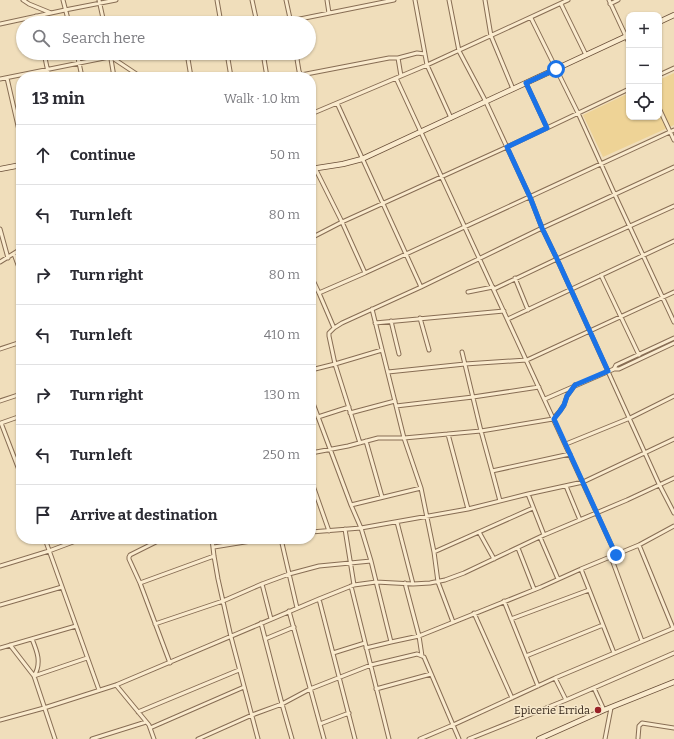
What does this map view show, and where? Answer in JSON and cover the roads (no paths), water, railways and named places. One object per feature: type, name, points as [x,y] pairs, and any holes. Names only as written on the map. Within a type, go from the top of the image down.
[{"type":"street","points":[[23,0],[51,13]]},
{"type":"street","points":[[63,0],[67,16]]},
{"type":"street","points":[[36,16],[99,2],[116,0]]},
{"type":"street","points":[[217,0],[220,16]]},
{"type":"street","points":[[252,0],[255,16]]},
{"type":"street","points":[[286,0],[289,16]]},
{"type":"street","points":[[327,0],[329,13]]},
{"type":"street","points":[[316,16],[376,2],[394,0]]},
{"type":"street","points":[[415,0],[427,65],[451,118]]},
{"type":"street","points":[[449,0],[459,51],[486,102],[507,147],[530,197],[542,228],[659,484],[674,513]]},
{"type":"street","points":[[485,0],[491,36],[513,89]]},
{"type":"street","points":[[316,112],[459,51],[568,0]]},
{"type":"street","points":[[618,0],[610,2],[626,32]]},
{"type":"street","points":[[99,2],[102,16]]},
{"type":"street","points":[[561,4],[586,56]]},
{"type":"street","points":[[662,21],[674,15]]},
{"type":"street","points":[[531,18],[578,113],[674,322]]},
{"type":"street","points":[[0,24],[16,20]]},
{"type":"street","points":[[316,168],[343,164],[362,158],[626,37]]},
{"type":"street","points":[[316,73],[389,58],[398,58],[417,53],[425,54]]},
{"type":"street","points":[[398,58],[401,76]]},
{"type":"street","points":[[45,60],[47,70]]},
{"type":"street","points":[[79,60],[81,72]]},
{"type":"street","points":[[37,72],[91,60]]},
{"type":"street","points":[[111,60],[113,72]]},
{"type":"street","points":[[117,60],[134,72]]},
{"type":"street","points":[[188,60],[190,72]]},
{"type":"street","points":[[228,60],[230,72]]},
{"type":"street","points":[[264,60],[266,72]]},
{"type":"street","points":[[297,60],[299,72]]},
{"type":"street","points":[[662,74],[674,68]]},
{"type":"street","points":[[0,79],[16,76]]},
{"type":"street","points":[[7,78],[16,119]]},
{"type":"street","points":[[396,78],[616,555]]},
{"type":"street","points":[[526,83],[547,128]]},
{"type":"street","points":[[316,235],[383,203],[507,147],[626,89]]},
{"type":"street","points":[[337,103],[421,287]]},
{"type":"street","points":[[662,115],[674,140]]},
{"type":"street","points":[[319,293],[674,130]]},
{"type":"street","points":[[0,169],[16,166]]},
{"type":"street","points":[[360,443],[335,364],[329,336],[329,333],[334,328],[342,322],[421,287],[542,228],[674,167]]},
{"type":"street","points":[[316,174],[342,222],[365,273]]},
{"type":"street","points":[[468,292],[494,288],[674,206]]},
{"type":"street","points":[[0,229],[8,258]]},
{"type":"street","points":[[508,319],[674,242]]},
{"type":"street","points":[[0,262],[14,254],[16,259]]},
{"type":"street","points":[[601,275],[639,355]]},
{"type":"street","points":[[515,278],[528,310]]},
{"type":"street","points":[[316,287],[334,328]]},
{"type":"street","points":[[388,372],[465,364],[527,360],[674,292]]},
{"type":"street","points":[[372,309],[404,438],[421,488],[428,517],[438,582],[453,622]]},
{"type":"street","points":[[375,323],[504,311]]},
{"type":"street","points":[[420,318],[429,350]]},
{"type":"street","points":[[391,321],[399,354]]},
{"type":"street","points":[[545,399],[608,371],[616,365],[674,338]]},
{"type":"street","points":[[614,368],[619,369],[674,343]]},
{"type":"street","points":[[0,349],[16,344]]},
{"type":"street","points":[[316,369],[382,350]]},
{"type":"street","points":[[462,352],[500,501]]},
{"type":"street","points":[[316,452],[378,438],[404,438],[481,431],[554,419],[575,385]]},
{"type":"street","points":[[396,406],[473,397],[539,387]]},
{"type":"street","points":[[0,401],[16,396]]},
{"type":"street","points":[[566,444],[630,418],[674,396]]},
{"type":"street","points":[[350,413],[395,401]]},
{"type":"street","points":[[318,417],[349,407]]},
{"type":"street","points":[[316,412],[361,528],[371,561],[391,642]]},
{"type":"street","points":[[16,417],[0,422],[16,462]]},
{"type":"street","points":[[448,434],[468,509]]},
{"type":"street","points":[[316,532],[361,528],[428,517],[583,482],[674,439]]},
{"type":"street","points":[[366,441],[382,498]]},
{"type":"street","points":[[492,471],[570,454]]},
{"type":"street","points":[[0,720],[44,708],[116,685],[296,608],[352,586],[376,582],[414,584],[445,580],[464,573],[544,535],[674,478]]},
{"type":"street","points":[[566,486],[580,520]]},
{"type":"street","points":[[351,505],[421,488]]},
{"type":"street","points":[[316,494],[329,531]]},
{"type":"street","points":[[528,494],[544,535]]},
{"type":"street","points":[[434,552],[534,508]]},
{"type":"street","points":[[397,522],[414,584]]},
{"type":"street","points":[[366,648],[419,636],[616,555],[639,545],[674,526]]},
{"type":"street","points":[[345,529],[352,586],[389,739]]},
{"type":"street","points":[[479,532],[494,559]]},
{"type":"street","points":[[540,537],[558,579]]},
{"type":"street","points":[[47,544],[99,690]]},
{"type":"street","points":[[0,561],[1,565],[67,544]]},
{"type":"street","points":[[151,544],[130,554],[129,559],[140,583],[170,663]]},
{"type":"street","points":[[213,544],[218,579],[231,637],[258,739]]},
{"type":"street","points":[[214,547],[230,544]]},
{"type":"street","points":[[282,544],[296,608]]},
{"type":"street","points":[[420,739],[555,678],[674,628],[639,545]]},
{"type":"street","points":[[518,548],[534,589]]},
{"type":"street","points":[[140,583],[214,556]]},
{"type":"street","points":[[611,557],[642,641]]},
{"type":"street","points":[[155,624],[223,600],[289,574],[319,566],[371,561]]},
{"type":"street","points":[[581,569],[614,653]]},
{"type":"street","points":[[405,583],[419,636],[422,656],[459,739]]},
{"type":"street","points":[[262,584],[271,619]]},
{"type":"street","points":[[0,605],[62,587]]},
{"type":"street","points":[[512,619],[589,590]]},
{"type":"street","points":[[319,599],[356,739]]},
{"type":"street","points":[[504,601],[538,686]]},
{"type":"street","points":[[289,611],[324,739]]},
{"type":"street","points":[[474,613],[512,698]]},
{"type":"street","points":[[261,623],[292,739]]},
{"type":"street","points":[[526,656],[603,625]]},
{"type":"street","points":[[0,648],[76,626]]},
{"type":"street","points":[[265,639],[294,627]]},
{"type":"street","points":[[32,639],[37,650],[38,658],[38,668],[34,676]]},
{"type":"street","points":[[333,653],[365,643]]},
{"type":"street","points":[[10,645],[34,676],[55,739]]},
{"type":"street","points":[[469,739],[566,700],[674,653]]},
{"type":"street","points":[[198,739],[252,715],[282,704],[310,689],[370,664],[417,654],[422,656]]},
{"type":"street","points":[[34,676],[87,658]]},
{"type":"street","points":[[138,712],[239,670]]},
{"type":"street","points":[[376,689],[431,674]]},
{"type":"street","points":[[555,678],[566,700]]},
{"type":"street","points":[[539,739],[604,710],[674,682]]},
{"type":"street","points":[[116,685],[146,722],[154,739]]},
{"type":"street","points":[[150,728],[244,687]]},
{"type":"street","points":[[594,688],[604,710]]},
{"type":"street","points":[[605,739],[611,708]]},
{"type":"street","points":[[320,724],[349,713]]},
{"type":"street","points":[[92,739],[146,722]]},
{"type":"street","points":[[638,738],[640,724],[642,723],[674,728]]},
{"type":"place","name":"Epicerie Errida","points":[[598,710]]}]
